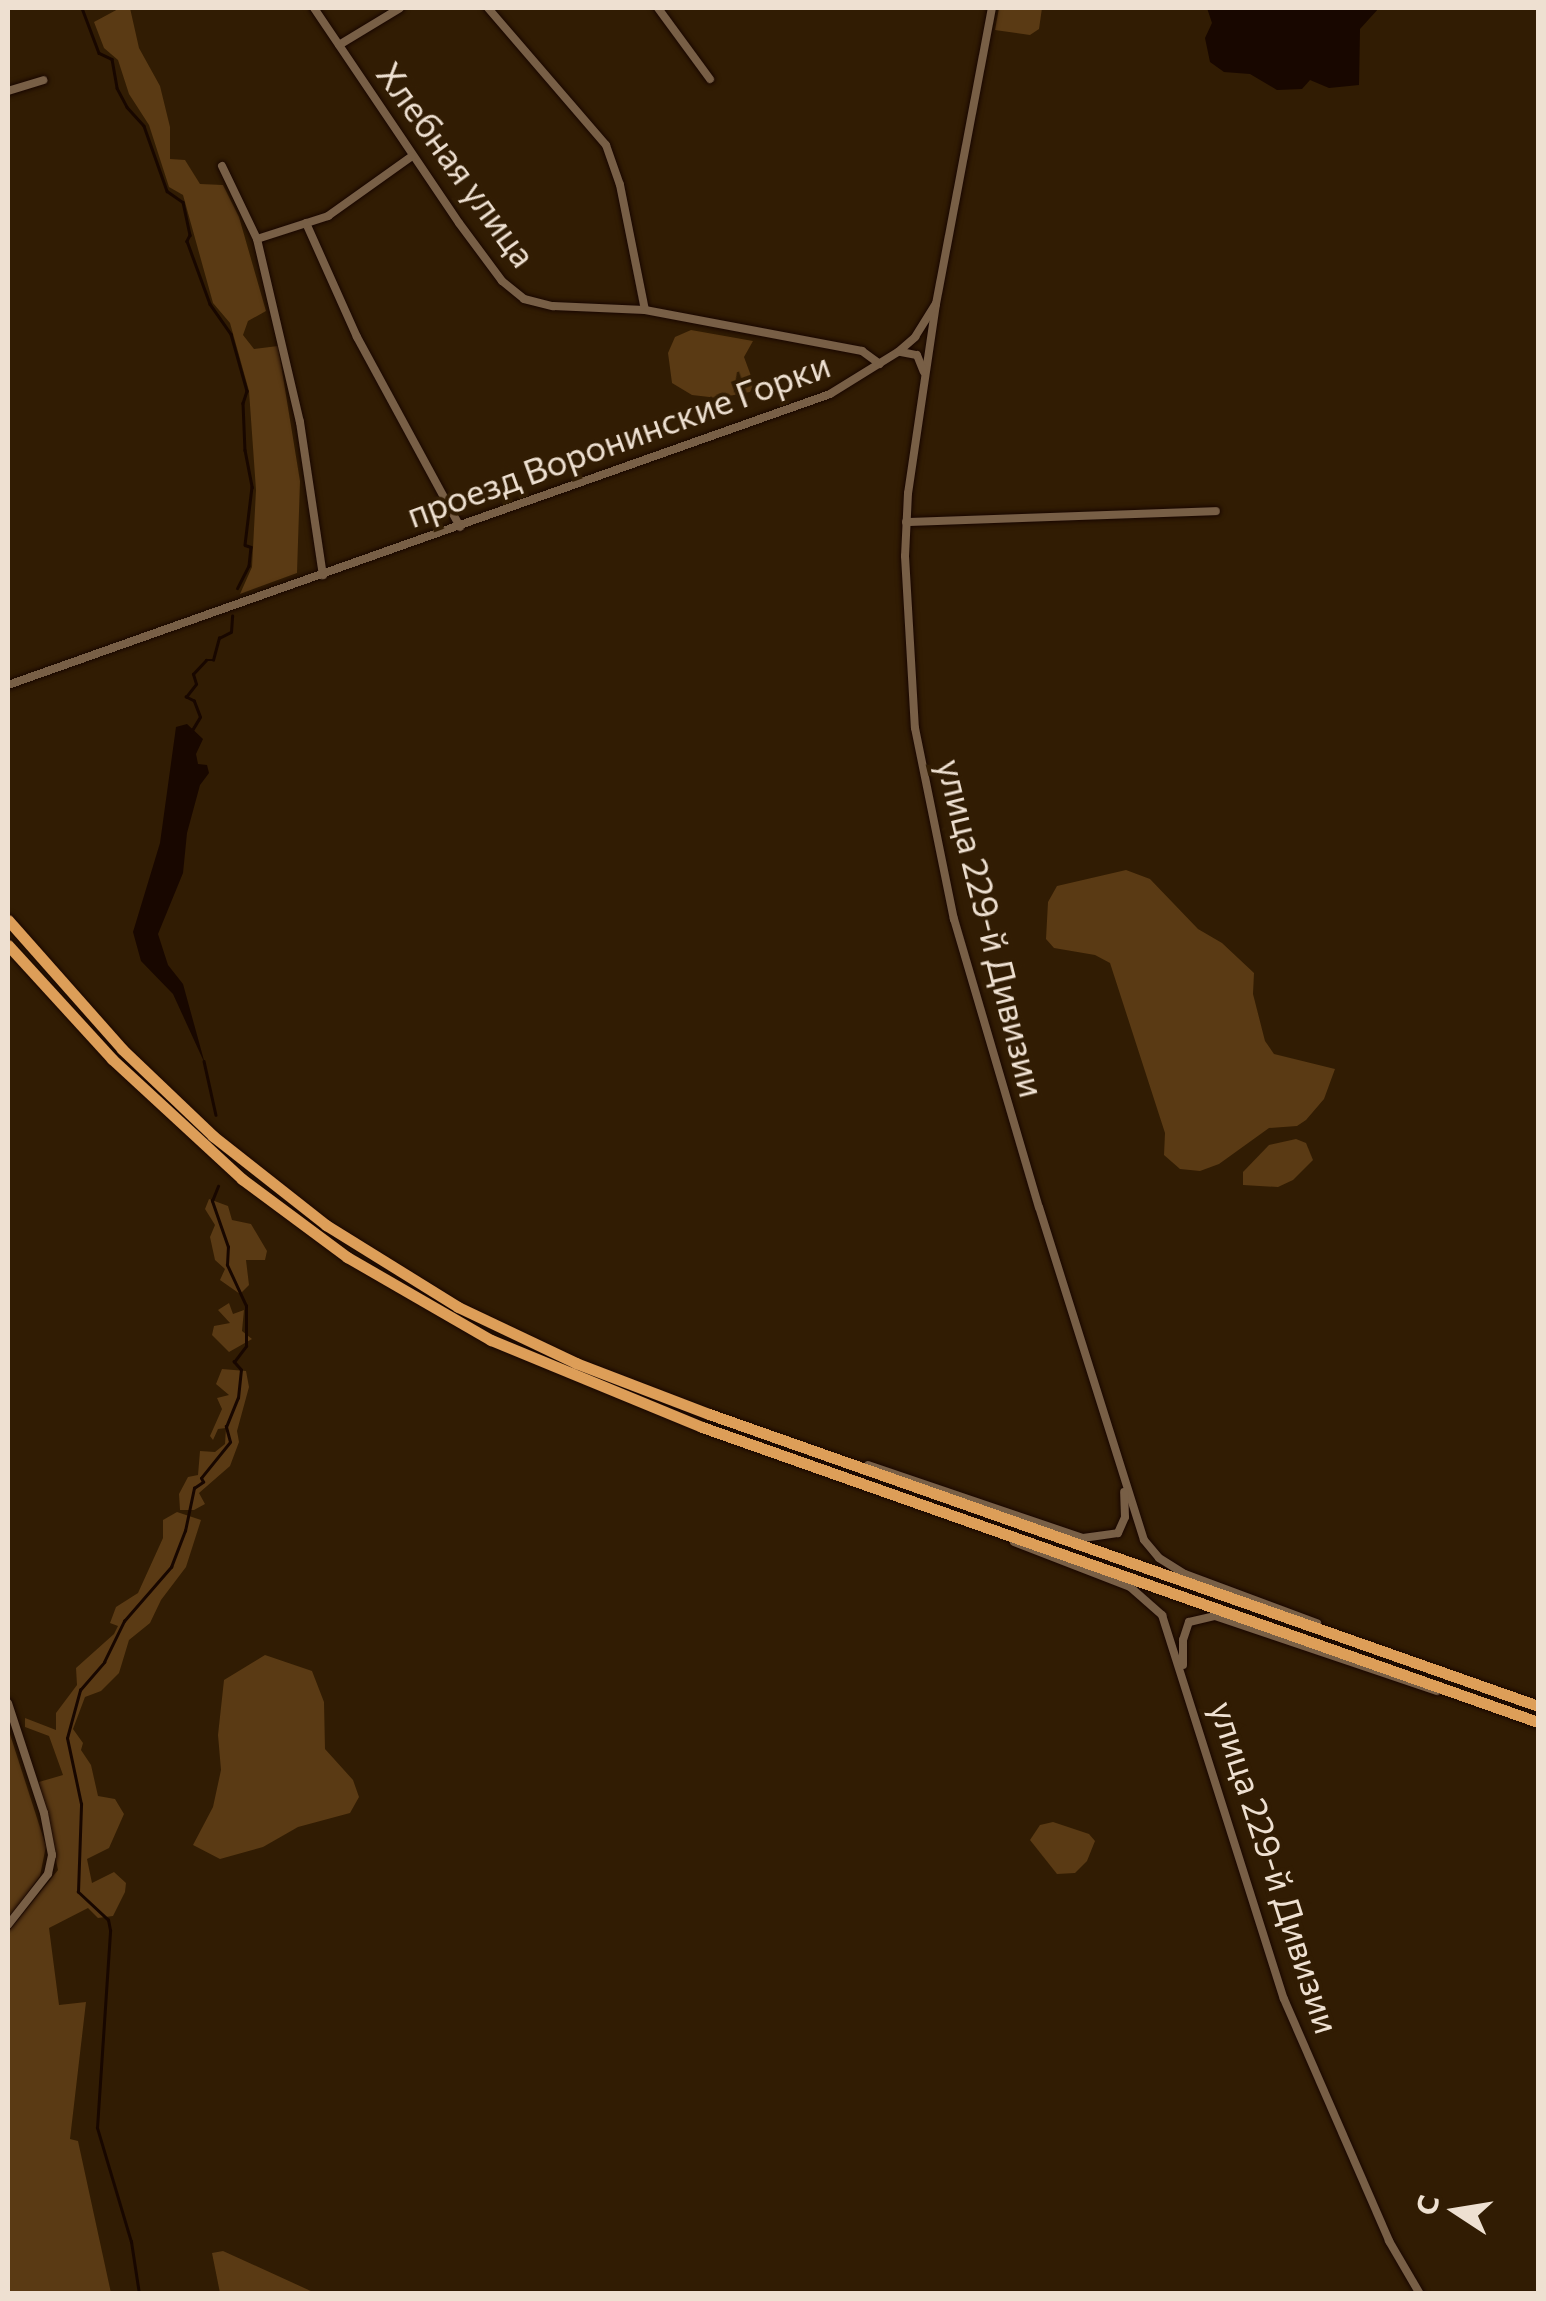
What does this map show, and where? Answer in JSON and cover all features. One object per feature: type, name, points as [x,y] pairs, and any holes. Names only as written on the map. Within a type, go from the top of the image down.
[{"type":"highway","points":[[8,920],[122,1050],[184,1110],[290,1198],[372,1256],[458,1307],[562,1357],[792,1444],[1538,1706]]},
{"type":"highway","points":[[8,945],[72,1019],[184,1130],[282,1211],[380,1278],[491,1340],[614,1394],[1538,1722]]},
{"type":"street","name":"Хлебная улица","points":[[314,8],[412,156],[502,281],[524,299],[553,306],[645,310],[862,351],[880,364]]},
{"type":"street","points":[[339,45],[400,8]]},
{"type":"street","points":[[488,8],[606,145],[620,185],[645,310]]},
{"type":"street","points":[[658,8],[710,80]]},
{"type":"street","name":"проезд Воронинские Горки","points":[[8,685],[830,394],[898,352],[915,337],[936,304],[992,8]]},
{"type":"street","points":[[8,91],[43,80]]},
{"type":"street","points":[[257,239],[328,216],[412,156]]},
{"type":"street","points":[[222,166],[257,239],[300,422],[323,576]]},
{"type":"street","points":[[306,223],[357,336],[460,527]]},
{"type":"street","name":"улица 229-й Дивизии","points":[[936,304],[906,522],[915,728],[954,919],[1140,1532],[1159,1558],[1195,1579],[1303,1616],[1364,1644]]},
{"type":"street","points":[[915,337],[924,350],[925,382]]},
{"type":"street","points":[[898,352],[921,359],[925,382]]},
{"type":"street","points":[[906,522],[1216,511]]},
{"type":"street","points":[[792,1444],[884,1469],[1083,1538],[1108,1537],[1121,1529],[1126,1509],[1122,1472]]},
{"type":"street","name":"улица 229-й Дивизии","points":[[981,1526],[1140,1592],[1162,1615],[1184,1674],[1284,1999],[1389,2241],[1420,2294]]},
{"type":"street","points":[[1184,1674],[1187,1627],[1196,1618],[1215,1616],[1420,1687],[1492,1706]]},
{"type":"street","points":[[8,1703],[52,1854],[48,1874],[8,1925]]},
{"type":"shaded area","points":[[120,8],[130,8],[139,48],[160,86],[170,127],[170,159],[185,160],[200,184],[223,185],[239,217],[266,311],[248,321],[243,335],[254,349],[278,346],[300,481],[297,573],[240,594],[252,567],[256,490],[249,391],[230,323],[213,303],[183,195],[169,187],[149,125],[129,94],[118,60],[104,48],[94,22]]},
{"type":"shaded area","points":[[999,8],[1042,8],[1039,29],[1030,35],[995,30]]},
{"type":"shaded area","points":[[1207,8],[1379,8],[1360,29],[1359,85],[1329,88],[1310,80],[1302,89],[1277,90],[1250,74],[1224,72],[1210,62],[1205,38],[1212,23]]},
{"type":"shaded area","points":[[691,330],[753,341],[744,357],[754,384],[750,392],[718,398],[692,395],[672,383],[668,353],[675,337]]},
{"type":"shaded area","points":[[187,724],[203,739],[196,754],[198,764],[207,765],[209,773],[200,785],[187,833],[183,873],[158,934],[168,965],[183,984],[205,1064],[173,994],[141,961],[133,932],[160,843],[176,727]]},
{"type":"shaded area","points":[[1126,870],[1150,879],[1198,929],[1222,943],[1254,973],[1253,994],[1265,1041],[1274,1054],[1335,1069],[1324,1099],[1306,1120],[1297,1126],[1269,1128],[1219,1164],[1200,1171],[1180,1169],[1164,1155],[1165,1133],[1110,963],[1095,955],[1054,948],[1046,939],[1048,902],[1057,886]]},
{"type":"shaded area","points":[[1296,1139],[1306,1143],[1313,1160],[1293,1180],[1278,1187],[1243,1185],[1243,1172],[1269,1145]]},
{"type":"shaded area","points":[[209,1199],[228,1206],[232,1220],[251,1224],[267,1251],[265,1260],[246,1260],[249,1285],[240,1294],[220,1280],[225,1269],[215,1260],[210,1237],[215,1225],[205,1209]]},
{"type":"shaded area","points":[[229,1303],[233,1314],[244,1310],[242,1331],[252,1339],[229,1352],[212,1335],[214,1326],[230,1323],[218,1310]]},
{"type":"shaded area","points":[[222,1369],[246,1371],[249,1387],[237,1431],[239,1442],[230,1466],[199,1493],[205,1504],[194,1510],[180,1510],[179,1494],[188,1477],[198,1475],[200,1451],[215,1452],[225,1444],[226,1428],[218,1429],[213,1440],[210,1436],[222,1409],[217,1398],[229,1395],[216,1384]]},
{"type":"shaded area","points":[[177,1512],[201,1520],[186,1567],[161,1600],[150,1623],[129,1640],[119,1673],[101,1691],[85,1697],[73,1729],[83,1743],[81,1750],[91,1765],[98,1796],[115,1799],[124,1814],[109,1848],[87,1859],[92,1883],[114,1872],[126,1883],[125,1892],[113,1916],[98,1918],[88,1908],[49,1928],[59,2005],[86,2002],[70,2139],[78,2141],[111,2293],[8,2293],[8,1932],[58,1870],[39,1782],[63,1775],[49,1736],[25,1727],[25,1718],[56,1730],[56,1713],[77,1685],[76,1668],[114,1634],[118,1626],[110,1623],[116,1607],[138,1593],[163,1538],[163,1520]]},
{"type":"shaded area","points":[[265,1655],[312,1671],[324,1702],[325,1749],[353,1780],[359,1797],[350,1813],[298,1827],[263,1847],[220,1859],[193,1845],[213,1807],[221,1770],[218,1735],[224,1680]]},
{"type":"shaded area","points":[[8,1728],[46,1846],[40,1876],[8,1919]]},
{"type":"shaded area","points":[[1053,1822],[1089,1834],[1095,1841],[1087,1861],[1075,1873],[1057,1874],[1030,1840],[1040,1825]]},
{"type":"shaded area","points":[[223,2251],[316,2293],[220,2293],[212,2253]]},
{"type":"waterway","points":[[82,8],[99,53],[112,59],[117,88],[144,126],[167,191],[183,202],[190,235],[187,241],[210,304],[231,334],[247,391],[243,403],[245,450],[252,487],[245,545],[251,547],[249,566],[238,588]]},
{"type":"waterway","points":[[191,732],[200,717],[194,701],[186,697],[196,684],[193,674],[206,660],[213,660],[219,638],[231,632],[232,616]]},
{"type":"waterway","points":[[204,1061],[216,1115]]},
{"type":"waterway","points":[[139,2294],[131,2242],[97,2128],[110,1930],[108,1920],[78,1892],[81,1804],[67,1738],[80,1690],[104,1662],[124,1621],[171,1567],[185,1531],[194,1488],[203,1482],[201,1478],[230,1442],[226,1427],[238,1398],[241,1370],[234,1362],[246,1346],[246,1306],[227,1265],[228,1247],[212,1201],[218,1186]]}]
